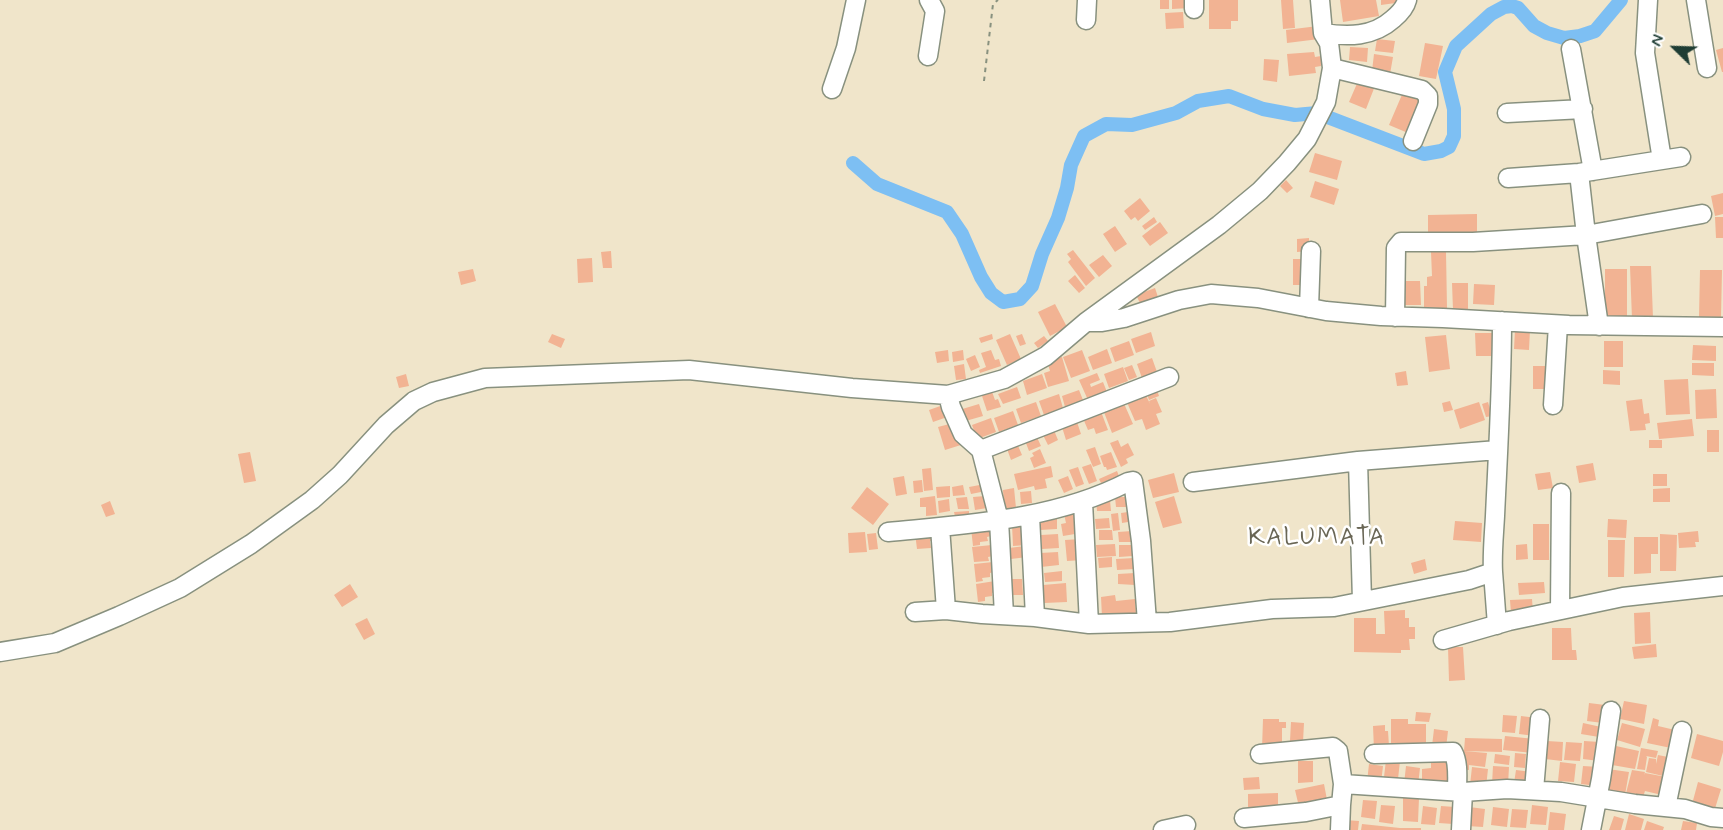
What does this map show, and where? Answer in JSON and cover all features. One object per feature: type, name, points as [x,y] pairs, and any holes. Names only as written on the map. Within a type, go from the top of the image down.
[{"type":"street","points":[[832,89],[846,48],[856,0]]},
{"type":"street","points":[[928,56],[935,11],[929,0]]},
{"type":"street","points":[[1086,20],[1087,0]]},
{"type":"street","points":[[0,652],[55,643],[180,588],[251,544],[312,500],[340,475],[386,424],[414,401],[455,385],[485,378],[689,370],[852,388],[948,395],[1004,379],[1046,356],[1086,322],[1220,225],[1260,191],[1287,163],[1307,139],[1326,102],[1332,68],[1329,43],[1323,33],[1320,0]]},
{"type":"street","points":[[1323,33],[1344,36],[1379,30],[1399,14],[1407,0]]},
{"type":"street","points":[[1647,0],[1645,53],[1662,160]]},
{"type":"street","points":[[1696,0],[1707,68]]},
{"type":"street","points":[[1571,49],[1582,109],[1586,172],[1586,235],[1599,326]]},
{"type":"street","points":[[1332,68],[1422,90],[1428,96],[1428,104],[1413,141]]},
{"type":"street","points":[[1507,113],[1582,109]]},
{"type":"street","points":[[1508,178],[1586,172],[1682,157]]},
{"type":"street","points":[[1395,317],[1396,248],[1401,242],[1473,242],[1586,235],[1702,214]]},
{"type":"street","points":[[1309,308],[1311,251]]},
{"type":"street","points":[[1086,322],[1124,318],[1179,300],[1211,294],[1258,298],[1326,311],[1395,317],[1558,325],[1723,327]]},
{"type":"street","points":[[1497,624],[1492,550],[1501,388],[1502,321]]},
{"type":"street","points":[[1553,405],[1558,325]]},
{"type":"street","points":[[981,450],[1169,377]]},
{"type":"street","points":[[948,395],[963,434],[981,450],[999,520],[1004,615]]},
{"type":"street","points":[[1193,482],[1358,461],[1498,450]]},
{"type":"street","points":[[1358,461],[1362,602]]},
{"type":"street","points":[[888,532],[1030,516],[1083,502],[1128,482],[1134,482],[1147,622]]},
{"type":"street","points":[[1560,610],[1561,494]]},
{"type":"street","points":[[1083,502],[1089,624]]},
{"type":"street","points":[[1030,516],[1035,616]]},
{"type":"street","points":[[940,527],[946,610]]},
{"type":"street","points":[[915,612],[946,610],[1035,616],[1089,624],[1170,622],[1272,609],[1334,606],[1362,602],[1469,580],[1493,572]]},
{"type":"street","points":[[1443,640],[1497,624],[1623,597],[1723,586]]},
{"type":"street","points":[[1591,830],[1611,711]]},
{"type":"street","points":[[1534,790],[1540,718]]},
{"type":"street","points":[[1666,807],[1682,731]]},
{"type":"street","points":[[1260,754],[1333,747],[1338,751],[1343,784],[1340,830]]},
{"type":"street","points":[[1374,754],[1453,752],[1460,792],[1461,830]]},
{"type":"street","points":[[1343,784],[1460,792],[1507,789],[1561,792],[1685,809],[1723,818]]},
{"type":"street","points":[[1244,818],[1341,806]]},
{"type":"street","points":[[1164,830],[1186,825]]},
{"type":"path","points":[[984,81],[993,4],[998,0]]},
{"type":"building","points":[[1160,0],[1169,0],[1169,9],[1160,9]]},
{"type":"building","points":[[1172,0],[1190,0],[1191,8],[1172,9]]},
{"type":"building","points":[[1209,0],[1238,0],[1238,21],[1231,21],[1231,29],[1209,29]]},
{"type":"building","points":[[1281,0],[1293,0],[1295,28],[1283,29]]},
{"type":"building","points":[[1340,0],[1376,0],[1379,16],[1343,22]]},
{"type":"building","points":[[1381,0],[1402,0],[1403,2],[1381,5]]},
{"type":"building","points":[[1183,12],[1184,28],[1166,29],[1165,13]]},
{"type":"building","points":[[1318,26],[1319,39],[1287,43],[1286,30]]},
{"type":"building","points":[[1377,39],[1395,41],[1393,53],[1375,51]]},
{"type":"building","points":[[1425,43],[1443,46],[1436,79],[1419,76]]},
{"type":"building","points":[[1350,47],[1368,48],[1367,62],[1349,60]]},
{"type":"building","points":[[1723,48],[1723,72],[1722,72],[1716,50]]},
{"type":"building","points":[[1314,52],[1315,57],[1321,56],[1321,66],[1315,67],[1316,73],[1289,76],[1287,54]]},
{"type":"building","points":[[1374,54],[1393,57],[1390,74],[1372,71]]},
{"type":"building","points":[[1264,59],[1279,60],[1277,82],[1263,80]]},
{"type":"building","points":[[1359,79],[1375,86],[1366,109],[1349,102]]},
{"type":"building","points":[[1404,90],[1423,98],[1408,133],[1389,125]]},
{"type":"building","points":[[1315,153],[1342,161],[1337,180],[1309,172]]},
{"type":"building","points":[[1286,180],[1293,188],[1287,193],[1280,186]]},
{"type":"building","points":[[1315,181],[1339,189],[1334,205],[1310,197]]},
{"type":"building","points":[[1723,193],[1723,214],[1715,216],[1711,196]]},
{"type":"building","points":[[1140,198],[1150,211],[1138,221],[1135,217],[1131,220],[1124,211]]},
{"type":"building","points":[[1477,214],[1477,233],[1428,234],[1428,215]]},
{"type":"building","points":[[1154,217],[1157,222],[1145,230],[1142,226]]},
{"type":"building","points":[[1715,217],[1723,217],[1723,238],[1716,238]]},
{"type":"building","points":[[1160,222],[1168,233],[1150,246],[1142,236]]},
{"type":"building","points":[[1115,226],[1127,244],[1115,252],[1103,234]]},
{"type":"building","points":[[1309,238],[1309,251],[1297,252],[1297,239]]},
{"type":"building","points":[[1073,250],[1095,278],[1086,286],[1068,262],[1071,259],[1067,254]]},
{"type":"building","points":[[611,251],[612,268],[603,268],[601,252]]},
{"type":"building","points":[[1431,252],[1446,252],[1447,308],[1424,309],[1424,286],[1427,286],[1427,277],[1432,276]]},
{"type":"building","points":[[1103,255],[1112,266],[1099,277],[1089,265]]},
{"type":"building","points":[[592,258],[593,282],[578,283],[577,259]]},
{"type":"building","points":[[1293,259],[1307,259],[1306,285],[1293,285]]},
{"type":"building","points":[[1630,266],[1651,266],[1653,318],[1632,319]]},
{"type":"building","points":[[473,269],[476,281],[461,285],[458,272]]},
{"type":"building","points":[[1605,269],[1627,269],[1627,317],[1605,316]]},
{"type":"building","points":[[1700,270],[1722,270],[1721,318],[1699,317]]},
{"type":"building","points":[[1075,275],[1085,288],[1079,293],[1068,281]]},
{"type":"building","points":[[1401,281],[1420,281],[1421,305],[1402,305]]},
{"type":"building","points":[[1452,283],[1468,283],[1468,309],[1453,310]]},
{"type":"building","points":[[1474,284],[1495,285],[1494,305],[1473,304]]},
{"type":"building","points":[[1155,288],[1158,297],[1140,303],[1136,295]]},
{"type":"building","points":[[1055,304],[1067,327],[1050,336],[1038,312]]},
{"type":"building","points":[[1515,329],[1530,330],[1529,350],[1514,349]]},
{"type":"building","points":[[1151,332],[1155,346],[1136,353],[1131,339]]},
{"type":"building","points":[[1475,333],[1493,333],[1494,356],[1476,356]]},
{"type":"building","points":[[552,334],[565,339],[561,348],[548,342]]},
{"type":"building","points":[[992,334],[993,339],[981,343],[979,338]]},
{"type":"building","points":[[1010,334],[1021,359],[1007,365],[996,340]]},
{"type":"building","points":[[1022,334],[1026,344],[1020,346],[1016,336]]},
{"type":"building","points":[[1446,335],[1450,369],[1429,372],[1425,337]]},
{"type":"building","points":[[1044,336],[1048,341],[1038,348],[1034,343]]},
{"type":"building","points":[[1129,341],[1134,355],[1115,362],[1110,348]]},
{"type":"building","points":[[1604,341],[1623,341],[1623,367],[1604,367]]},
{"type":"building","points":[[1693,345],[1716,346],[1716,361],[1692,360]]},
{"type":"building","points":[[1107,349],[1112,363],[1093,370],[1088,357]]},
{"type":"building","points":[[948,350],[949,361],[937,363],[935,352]]},
{"type":"building","points":[[963,350],[964,360],[953,362],[952,352]]},
{"type":"building","points":[[991,350],[995,360],[999,359],[1001,366],[980,373],[979,370],[986,367],[981,353]]},
{"type":"building","points":[[1082,350],[1090,371],[1071,378],[1063,357]]},
{"type":"building","points":[[975,355],[980,367],[971,371],[966,359]]},
{"type":"building","points":[[1062,357],[1069,381],[1048,387],[1044,373],[1050,371],[1047,361]]},
{"type":"building","points":[[1152,358],[1157,372],[1142,378],[1137,364]]},
{"type":"building","points":[[1692,363],[1714,363],[1714,376],[1692,375]]},
{"type":"building","points":[[964,364],[966,379],[956,380],[954,366]]},
{"type":"building","points":[[1132,365],[1137,377],[1129,380],[1124,368]]},
{"type":"building","points":[[1533,366],[1545,366],[1545,389],[1533,389]]},
{"type":"building","points":[[1123,367],[1128,381],[1109,388],[1104,374]]},
{"type":"building","points":[[1603,370],[1620,371],[1620,385],[1603,384]]},
{"type":"building","points":[[1406,371],[1408,385],[1397,386],[1395,373]]},
{"type":"building","points":[[1097,373],[1100,380],[1090,384],[1091,387],[1103,382],[1107,392],[1088,400],[1079,380]]},
{"type":"building","points":[[406,374],[409,386],[399,388],[396,377]]},
{"type":"building","points":[[1042,374],[1047,388],[1027,395],[1023,381]]},
{"type":"building","points":[[1688,379],[1690,414],[1666,415],[1664,380]]},
{"type":"building","points":[[1017,387],[1021,398],[1003,404],[998,394]]},
{"type":"building","points":[[1156,387],[1159,396],[1149,400],[1146,391]]},
{"type":"building","points":[[991,389],[995,400],[998,399],[1001,407],[987,411],[981,393]]},
{"type":"building","points":[[1716,389],[1717,418],[1696,419],[1695,390]]},
{"type":"building","points":[[1079,390],[1083,400],[1065,407],[1062,396]]},
{"type":"building","points":[[1145,393],[1150,404],[1149,401],[1156,398],[1162,412],[1156,414],[1160,424],[1146,430],[1142,419],[1135,421],[1126,400]]},
{"type":"building","points":[[1059,394],[1063,408],[1044,415],[1039,401]]},
{"type":"building","points":[[1122,399],[1133,424],[1112,433],[1102,407]]},
{"type":"building","points":[[1642,399],[1644,414],[1649,413],[1650,423],[1645,424],[1646,430],[1630,431],[1626,401]]},
{"type":"building","points":[[1450,401],[1453,410],[1444,412],[1442,403]]},
{"type":"building","points":[[1036,402],[1041,416],[1021,423],[1016,409]]},
{"type":"building","points":[[1479,402],[1485,420],[1460,429],[1454,410]]},
{"type":"building","points":[[1488,402],[1492,416],[1486,417],[1482,404]]},
{"type":"building","points":[[946,404],[950,416],[933,422],[929,410]]},
{"type":"building","points":[[979,404],[983,416],[962,422],[959,410]]},
{"type":"building","points":[[1100,409],[1108,430],[1096,434],[1094,428],[1088,430],[1082,416]]},
{"type":"building","points":[[1013,411],[1018,425],[999,432],[994,418]]},
{"type":"building","points":[[991,418],[996,432],[977,439],[972,425]]},
{"type":"building","points":[[1692,419],[1694,436],[1659,439],[1657,423]]},
{"type":"building","points":[[957,422],[964,444],[945,450],[938,427]]},
{"type":"building","points":[[1077,422],[1081,434],[1066,440],[1062,427]]},
{"type":"building","points":[[1053,428],[1058,440],[1048,445],[1042,433]]},
{"type":"building","points":[[1707,430],[1719,430],[1719,452],[1707,452]]},
{"type":"building","points":[[1035,433],[1041,446],[1029,451],[1024,438]]},
{"type":"building","points":[[1118,440],[1121,447],[1128,443],[1134,455],[1126,459],[1128,463],[1121,467],[1110,443]]},
{"type":"building","points":[[1649,440],[1662,440],[1662,448],[1649,448]]},
{"type":"building","points":[[1016,441],[1022,455],[1011,460],[1006,446]]},
{"type":"building","points":[[1095,447],[1101,464],[1093,467],[1086,450]]},
{"type":"building","points":[[1040,449],[1046,463],[1034,468],[1030,458],[1034,456],[1032,453]]},
{"type":"building","points":[[250,452],[256,481],[244,483],[238,454]]},
{"type":"building","points":[[1111,452],[1117,467],[1107,470],[1100,456]]},
{"type":"building","points":[[1593,463],[1596,480],[1579,483],[1576,466]]},
{"type":"building","points":[[1091,464],[1097,481],[1089,484],[1082,467]]},
{"type":"building","points":[[1051,466],[1053,477],[1045,479],[1047,488],[1035,490],[1034,486],[1018,490],[1014,474]]},
{"type":"building","points":[[1078,467],[1084,484],[1076,487],[1069,470]]},
{"type":"building","points":[[931,468],[933,490],[924,491],[922,469]]},
{"type":"building","points":[[1117,471],[1119,476],[1101,483],[1099,479]]},
{"type":"building","points":[[1550,472],[1553,488],[1538,490],[1535,474]]},
{"type":"building","points":[[1174,473],[1179,492],[1153,498],[1148,480]]},
{"type":"building","points":[[1653,474],[1667,474],[1667,486],[1653,486]]},
{"type":"building","points":[[904,476],[907,494],[896,496],[893,478]]},
{"type":"building","points":[[1068,476],[1073,489],[1064,493],[1058,480]]},
{"type":"building","points":[[922,480],[923,492],[914,493],[913,481]]},
{"type":"building","points":[[985,484],[986,491],[971,494],[969,487]]},
{"type":"building","points":[[963,485],[965,495],[953,496],[952,487]]},
{"type":"building","points":[[950,486],[950,497],[937,498],[936,487]]},
{"type":"building","points":[[867,487],[889,504],[873,525],[851,508]]},
{"type":"building","points":[[1014,488],[1016,508],[1004,509],[1003,490]]},
{"type":"building","points":[[1670,488],[1670,502],[1653,502],[1653,489]]},
{"type":"building","points":[[1031,491],[1032,503],[1021,504],[1020,492]]},
{"type":"building","points":[[935,496],[937,515],[926,516],[926,507],[920,507],[920,498]]},
{"type":"building","points":[[985,496],[987,508],[975,510],[973,497]]},
{"type":"building","points":[[1174,496],[1182,523],[1163,528],[1155,502]]},
{"type":"building","points":[[967,497],[969,509],[958,509],[956,498]]},
{"type":"building","points":[[1115,497],[1129,497],[1129,507],[1116,507]]},
{"type":"building","points":[[949,499],[950,511],[939,513],[938,501]]},
{"type":"building","points":[[1110,500],[1111,511],[1097,511],[1096,501]]},
{"type":"building","points":[[110,501],[115,514],[106,517],[101,505]]},
{"type":"building","points":[[969,511],[969,515],[955,516],[954,512]]},
{"type":"building","points":[[1077,511],[1081,533],[1063,536],[1061,524],[1066,523],[1064,514]]},
{"type":"building","points":[[1128,512],[1128,522],[1122,523],[1121,513]]},
{"type":"building","points":[[1118,513],[1120,530],[1113,531],[1111,514]]},
{"type":"building","points":[[1109,518],[1110,528],[1096,529],[1095,519]]},
{"type":"building","points":[[1057,519],[1057,529],[1040,530],[1039,521]]},
{"type":"building","points":[[1608,519],[1627,520],[1626,538],[1607,537]]},
{"type":"building","points":[[1455,521],[1482,523],[1481,542],[1453,540]]},
{"type":"building","points":[[1025,524],[1027,545],[1013,546],[1012,525]]},
{"type":"building","points":[[1533,524],[1549,524],[1549,560],[1533,560]]},
{"type":"building","points":[[990,526],[991,536],[987,537],[988,541],[973,546],[971,528]]},
{"type":"building","points":[[1099,530],[1112,530],[1113,540],[1099,540]]},
{"type":"building","points":[[1132,531],[1132,542],[1119,542],[1118,532]]},
{"type":"building","points":[[1698,531],[1699,542],[1695,542],[1696,547],[1679,548],[1678,533]]},
{"type":"building","points":[[865,532],[867,552],[849,553],[848,533]]},
{"type":"building","points":[[933,532],[934,540],[930,541],[931,548],[917,549],[915,533]]},
{"type":"building","points":[[876,533],[878,549],[869,550],[867,534]]},
{"type":"building","points":[[1058,534],[1059,548],[1042,549],[1041,535]]},
{"type":"building","points":[[1660,534],[1677,535],[1676,571],[1660,571]]},
{"type":"building","points":[[1634,537],[1658,537],[1658,554],[1651,554],[1651,573],[1634,574]]},
{"type":"building","points":[[1081,539],[1083,560],[1067,561],[1065,540]]},
{"type":"building","points":[[1608,540],[1625,540],[1624,577],[1608,577]]},
{"type":"building","points":[[1115,544],[1116,556],[1097,557],[1096,545]]},
{"type":"building","points":[[1527,544],[1528,559],[1516,560],[1516,545]]},
{"type":"building","points":[[992,545],[993,556],[988,557],[989,561],[974,562],[972,547]]},
{"type":"building","points":[[1119,545],[1132,545],[1133,556],[1119,557]]},
{"type":"building","points":[[1025,546],[1027,557],[1011,559],[1009,548]]},
{"type":"building","points":[[1058,552],[1059,565],[1041,567],[1040,553]]},
{"type":"building","points":[[1112,557],[1112,567],[1099,568],[1098,558]]},
{"type":"building","points":[[1134,558],[1135,569],[1117,570],[1116,559]]},
{"type":"building","points":[[1425,559],[1427,570],[1414,574],[1411,563]]},
{"type":"building","points":[[993,562],[994,572],[990,573],[990,577],[976,582],[974,564]]},
{"type":"building","points":[[1062,571],[1062,581],[1045,582],[1044,573]]},
{"type":"building","points":[[1135,573],[1135,585],[1118,584],[1118,574]]},
{"type":"building","points":[[1012,579],[1022,579],[1023,595],[1013,595]]},
{"type":"building","points":[[995,581],[996,592],[992,593],[992,596],[985,597],[985,601],[978,602],[976,584]]},
{"type":"building","points":[[1544,582],[1545,593],[1519,595],[1518,583]]},
{"type":"building","points":[[1066,583],[1067,602],[1044,603],[1043,585]]},
{"type":"building","points":[[350,584],[358,597],[342,607],[334,595]]},
{"type":"building","points":[[1115,595],[1116,601],[1135,599],[1136,614],[1102,617],[1101,597]]},
{"type":"building","points":[[1532,599],[1533,612],[1511,613],[1510,600]]},
{"type":"building","points":[[1405,610],[1405,618],[1409,618],[1409,627],[1415,627],[1415,639],[1409,639],[1410,650],[1401,650],[1401,653],[1354,652],[1354,618],[1376,618],[1376,634],[1385,634],[1384,611]]},
{"type":"building","points":[[1650,612],[1651,643],[1635,644],[1634,613]]},
{"type":"building","points":[[367,618],[375,634],[364,640],[355,624]]},
{"type":"building","points":[[1552,628],[1571,628],[1572,650],[1576,650],[1577,660],[1552,660]]},
{"type":"building","points":[[1656,644],[1657,657],[1634,659],[1632,647]]},
{"type":"building","points":[[1448,647],[1463,647],[1465,680],[1449,681]]},
{"type":"building","points":[[1624,701],[1647,705],[1644,724],[1620,719]]},
{"type":"building","points":[[1589,703],[1605,705],[1603,723],[1587,721]]},
{"type":"building","points":[[1416,712],[1431,713],[1429,722],[1415,721]]},
{"type":"building","points":[[1503,715],[1517,716],[1515,733],[1502,732]]},
{"type":"building","points":[[1521,716],[1537,718],[1535,736],[1519,734]]},
{"type":"building","points":[[1653,718],[1659,720],[1658,726],[1675,730],[1671,748],[1647,743]]},
{"type":"building","points":[[1263,719],[1279,719],[1279,722],[1286,722],[1286,728],[1282,728],[1282,743],[1276,742],[1276,749],[1262,749]]},
{"type":"building","points":[[1391,719],[1408,719],[1408,724],[1426,724],[1426,744],[1391,744]]},
{"type":"building","points":[[1291,722],[1304,723],[1303,742],[1290,741]]},
{"type":"building","points":[[1583,723],[1601,727],[1599,737],[1581,734]]},
{"type":"building","points":[[1622,723],[1645,729],[1640,747],[1617,740]]},
{"type":"building","points":[[1385,725],[1385,731],[1388,731],[1389,746],[1374,750],[1373,726]]},
{"type":"building","points":[[1434,729],[1448,731],[1446,748],[1432,746]]},
{"type":"building","points":[[1697,734],[1723,741],[1719,766],[1691,758]]},
{"type":"building","points":[[1505,736],[1535,739],[1533,753],[1503,750]]},
{"type":"building","points":[[1465,738],[1502,739],[1502,752],[1464,751]]},
{"type":"building","points":[[1547,741],[1563,742],[1562,761],[1545,759]]},
{"type":"building","points":[[1584,741],[1600,742],[1599,761],[1583,759]]},
{"type":"building","points":[[1566,742],[1582,743],[1580,761],[1564,760]]},
{"type":"building","points":[[1616,746],[1639,751],[1635,769],[1612,765]]},
{"type":"building","points":[[1641,748],[1658,751],[1656,758],[1646,756],[1645,770],[1637,769]]},
{"type":"building","points":[[1464,751],[1487,753],[1485,767],[1469,765],[1469,770],[1462,769]]},
{"type":"building","points":[[1515,753],[1526,754],[1525,768],[1514,767]]},
{"type":"building","points":[[1495,754],[1510,756],[1509,765],[1494,763]]},
{"type":"building","points":[[1658,755],[1668,757],[1663,776],[1646,772],[1649,758],[1656,759],[1656,764]]},
{"type":"building","points":[[1386,760],[1400,761],[1398,779],[1384,777]]},
{"type":"building","points":[[1298,761],[1313,761],[1313,782],[1298,783]]},
{"type":"building","points":[[1431,762],[1451,762],[1451,781],[1443,781],[1444,788],[1422,783],[1422,769],[1431,768]]},
{"type":"building","points":[[1560,762],[1576,764],[1574,782],[1558,781]]},
{"type":"building","points":[[1369,764],[1383,766],[1381,783],[1367,782]]},
{"type":"building","points":[[1406,766],[1420,768],[1418,785],[1404,784]]},
{"type":"building","points":[[1493,766],[1509,767],[1508,785],[1492,784]]},
{"type":"building","points":[[1583,766],[1599,767],[1597,786],[1581,784]]},
{"type":"building","points":[[1472,767],[1488,769],[1486,787],[1470,785]]},
{"type":"building","points":[[1608,769],[1629,772],[1625,795],[1604,792]]},
{"type":"building","points":[[1516,770],[1532,772],[1530,784],[1514,783]]},
{"type":"building","points":[[1632,770],[1645,772],[1644,775],[1645,773],[1666,777],[1662,795],[1645,791],[1643,797],[1626,793]]},
{"type":"building","points":[[1259,777],[1260,789],[1244,790],[1243,778]]},
{"type":"building","points":[[1698,782],[1721,789],[1713,815],[1691,808]]},
{"type":"building","points":[[1324,784],[1328,805],[1300,811],[1295,790]]},
{"type":"building","points":[[1278,793],[1278,814],[1248,814],[1248,794]]},
{"type":"building","points":[[1403,797],[1419,798],[1418,822],[1403,821]]},
{"type":"building","points":[[1363,800],[1377,801],[1375,819],[1361,817]]},
{"type":"building","points":[[1381,805],[1395,806],[1393,824],[1379,822]]},
{"type":"building","points":[[1532,805],[1548,807],[1546,825],[1530,824]]},
{"type":"building","points":[[1423,806],[1437,808],[1435,825],[1421,824]]},
{"type":"building","points":[[1441,806],[1455,807],[1453,824],[1439,823]]},
{"type":"building","points":[[1469,807],[1485,809],[1483,827],[1467,826]]},
{"type":"building","points":[[1493,807],[1509,809],[1507,827],[1491,825]]},
{"type":"building","points":[[1512,809],[1528,810],[1526,828],[1510,827]]},
{"type":"building","points":[[1550,812],[1566,814],[1564,830],[1548,830]]},
{"type":"building","points":[[1629,814],[1644,819],[1641,830],[1625,830]]},
{"type":"building","points":[[1614,816],[1624,819],[1621,830],[1609,830]]},
{"type":"building","points":[[1345,820],[1359,821],[1358,830],[1344,830]]},
{"type":"building","points":[[1647,821],[1664,827],[1663,830],[1644,830]]},
{"type":"building","points":[[1683,821],[1697,823],[1696,830],[1681,830]]},
{"type":"building","points":[[1362,824],[1421,828],[1421,830],[1361,830]]},
{"type":"waterway","points":[[853,163],[877,184],[947,212],[962,234],[981,277],[991,293],[1003,302],[1020,299],[1032,286],[1042,254],[1058,218],[1071,165],[1084,136],[1106,124],[1132,125],[1176,113],[1198,101],[1229,96],[1263,109],[1295,115],[1317,113],[1424,154],[1441,151],[1449,147],[1454,136],[1454,109],[1445,72],[1456,46],[1491,14],[1504,7],[1512,6],[1518,8],[1534,26],[1564,38],[1595,31],[1621,0]]},
{"type":"district","name":"KALUMATA","points":[[1317,539]]}]
